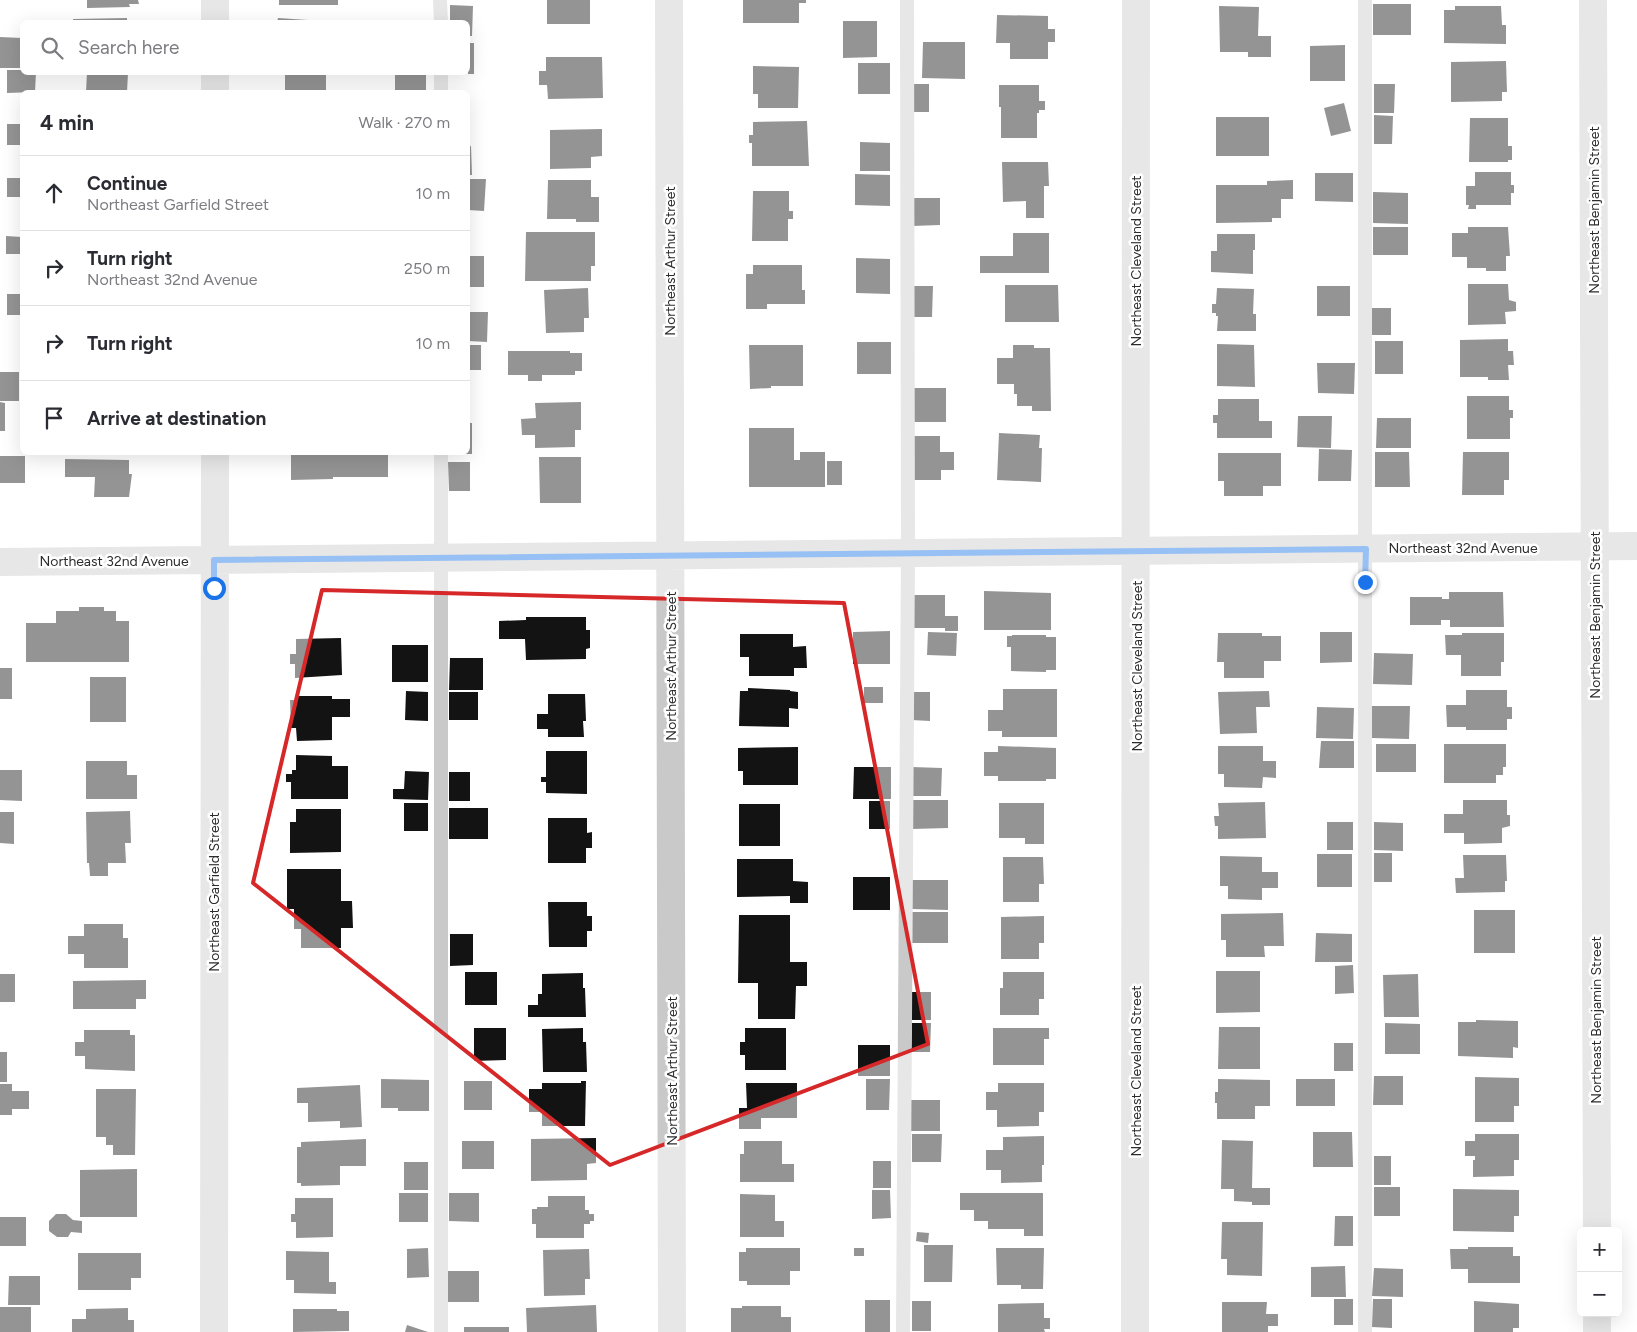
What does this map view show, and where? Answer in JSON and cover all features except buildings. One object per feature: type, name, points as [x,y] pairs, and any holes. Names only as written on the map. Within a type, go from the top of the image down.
[{"type":"street","points":[[214,0],[214,20]]},
{"type":"street","name":"Northeast Arthur Street","points":[[669,0],[672,1332]]},
{"type":"street","name":"Northeast Cleveland Street","points":[[1135,1332],[1136,0]]},
{"type":"street","name":"Northeast Benjamin Street","points":[[1593,0],[1597,1227]]},
{"type":"street","points":[[214,75],[214,90]]},
{"type":"street","name":"Northeast Garfield Street","points":[[214,455],[214,1332]]},
{"type":"street","name":"Northeast 32nd Avenue","points":[[0,562],[1637,546]]},
{"type":"street","points":[[1597,1317],[1597,1332]]},
{"type":"lane","points":[[440,0],[440,20]]},
{"type":"lane","points":[[903,1332],[908,554],[906,0]]},
{"type":"lane","points":[[1365,0],[1365,1332]]},
{"type":"lane","points":[[441,75],[441,90]]},
{"type":"lane","points":[[441,1332],[442,455]]},
{"type":"highlighted area","points":[[322,590],[844,603],[928,1044],[610,1165],[253,883]]},
{"type":"route","points":[[214,588],[214,560],[1366,549],[1365,582]]}]
